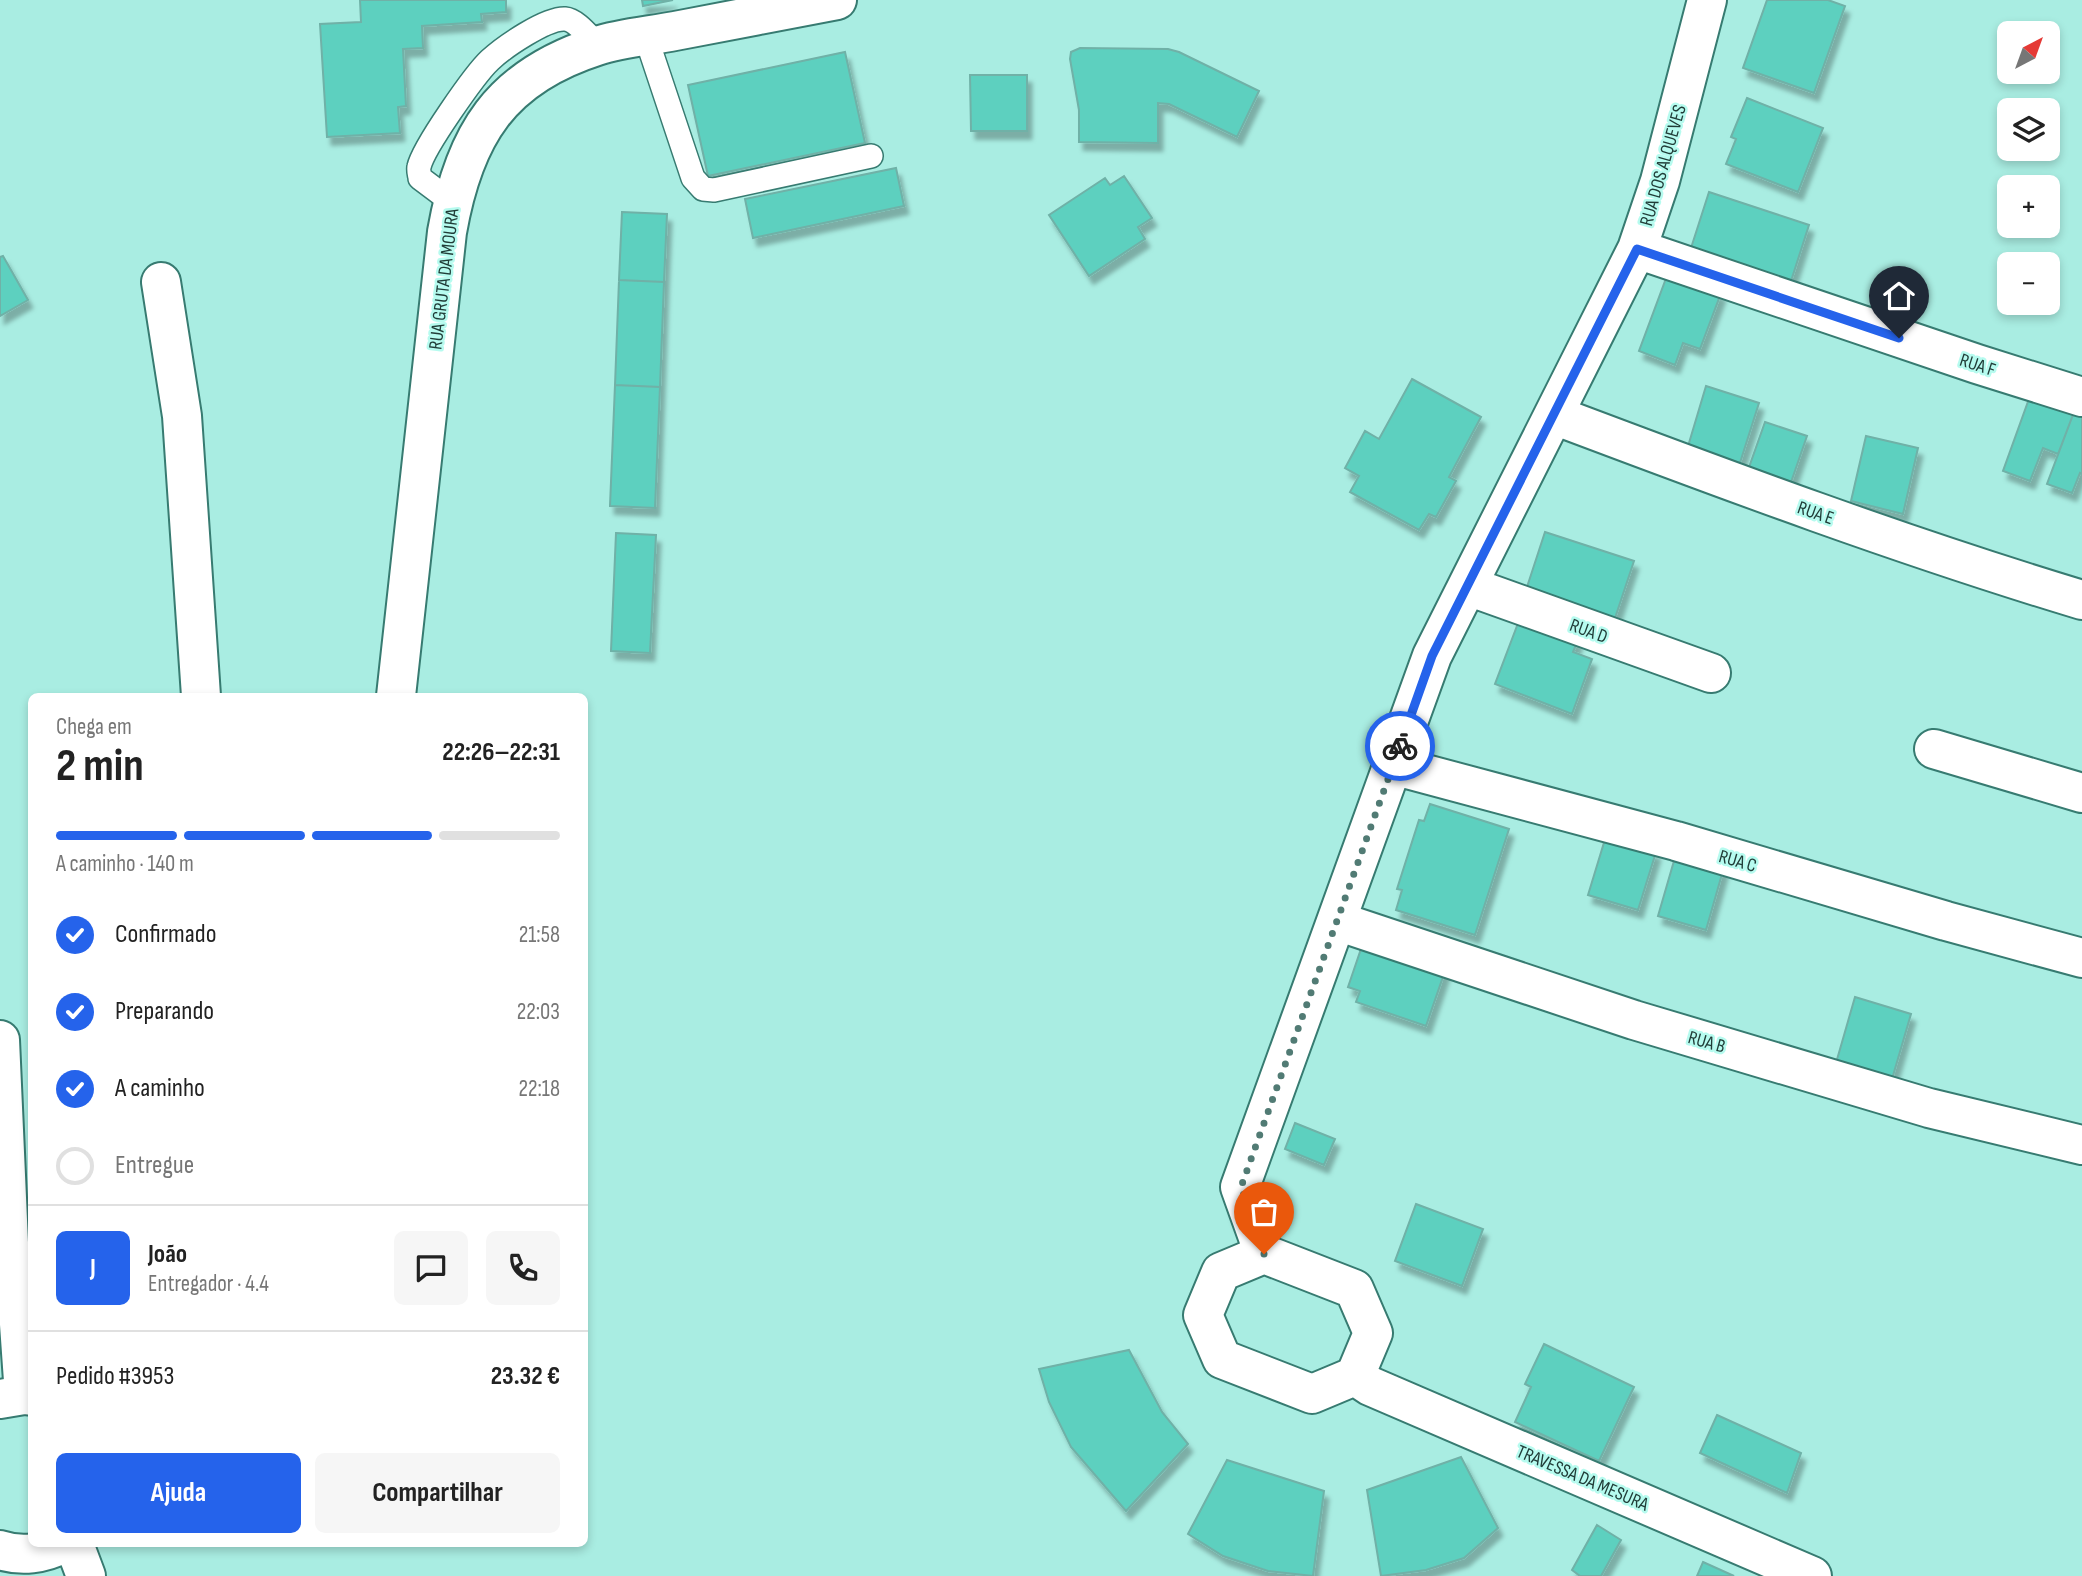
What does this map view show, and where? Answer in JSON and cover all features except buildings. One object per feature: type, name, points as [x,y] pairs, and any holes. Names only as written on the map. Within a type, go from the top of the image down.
[{"type":"street","name":"RUA GRUTA DA MOURA","points":[[396,693],[452,202],[467,156],[488,120],[516,87],[543,67],[598,46],[837,0]]},
{"type":"street","name":"RUA DOS ALQUEVES","points":[[1264,1254],[1241,1187],[1432,656],[1637,249],[1660,181],[1707,0]]},
{"type":"street","name":"RUA F","points":[[1637,249],[2082,397]]},
{"type":"street","points":[[161,282],[182,416],[201,693]]},
{"type":"street","name":"RUA E","points":[[1554,415],[1775,498],[1981,569],[2082,600]]},
{"type":"street","name":"RUA D","points":[[1468,586],[1711,673]]},
{"type":"street","points":[[1934,749],[2082,793]]},
{"type":"street","name":"RUA C","points":[[1392,765],[1676,841],[1946,921],[2082,958]]},
{"type":"street","name":"RUA B","points":[[1337,921],[1647,1023],[1930,1108],[2082,1145]]},
{"type":"street","points":[[0,1040],[9,1243],[25,1305],[18,1397]]},
{"type":"street","points":[[1264,1254],[1354,1289],[1373,1332],[1355,1376],[1312,1394],[1222,1359],[1203,1315],[1221,1272],[1264,1254]]},
{"type":"street","name":"TRAVESSA DA MESURA","points":[[1355,1376],[1370,1386],[1812,1576]]},
{"type":"street","points":[[75,1547],[86,1576]]},
{"type":"lane","points":[[646,37],[693,178],[703,189],[714,190],[871,156]]},
{"type":"way so far","points":[[1264,1254],[1241,1187],[1400,746]]},
{"type":"route","points":[[1400,746],[1432,656],[1637,249],[1899,338]]}]
